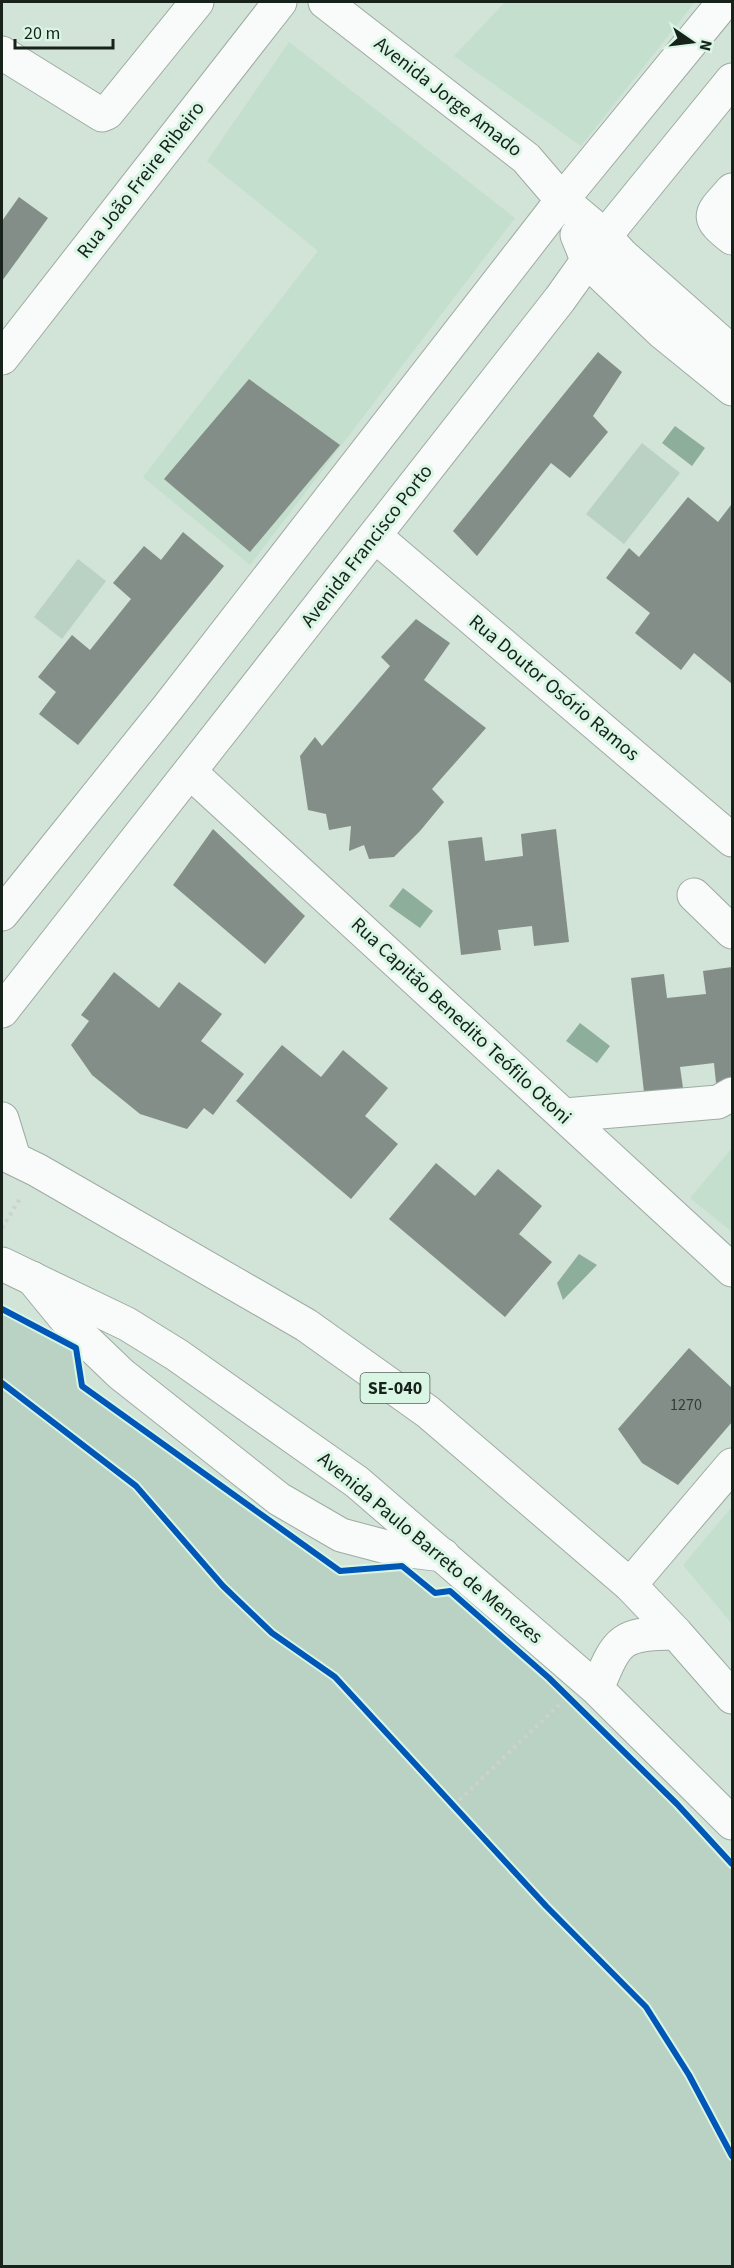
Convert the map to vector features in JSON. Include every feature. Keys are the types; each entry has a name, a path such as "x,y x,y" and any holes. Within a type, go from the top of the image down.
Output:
{"main road":[{"path":"2,54 102,115 107,113 197,2"},
{"name":"Rua João Freire Ribeiro","path":"2,358 280,2"},
{"name":"Avenida Jorge Amado","path":"325,2 526,158 562,200 597,249"},
{"path":"2,914 168,706 562,200 724,2"},
{"name":"Avenida Francisco Porto","path":"2,1011 597,249 732,80"},
{"path":"732,190 713,216 715,225 732,238"},
{"path":"597,249 622,255 732,352"},
{"path":"597,249 663,333 732,389"},
{"name":"Rua Doutor Osório Ramos","path":"375,536 732,840"},
{"name":"Rua Capitão Benedito Teófilo Otoni","path":"190,772 732,1270"},
{"path":"694,895 732,932"},
{"path":"565,1115 718,1102 732,1094"},
{"path":"2,1119 8,1155"},
{"name":"SE-040","path":"8,1155 306,1325 429,1412 630,1585 732,1697"},
{"name":"Avenida Paulo Barreto de Menezes","path":"2,1264 127,1324 177,1355 357,1482 443,1555 583,1693 732,1823"},
{"path":"32,1278 73,1328 121,1374 279,1499 341,1535 394,1549 443,1555"},
{"path":"630,1585 732,1465"},
{"path":"583,1693 617,1648 628,1638 646,1634 676,1633"}],"path":[{"path":"2,1228 20,1197"},
{"path":"2,1383 136,1486 223,1586 272,1633 335,1677 546,1906 646,2007 694,2084 732,2156"},
{"path":"562,1690 583,1693"},
{"path":"454,1805 583,1693"}],"shaded area":[{"path":"505,2 695,2 581,146 454,56"},
{"path":"289,42 515,218 250,565 143,477 318,251 207,161"},
{"path":"675,426 705,448 692,466 662,443"},
{"path":"642,443 680,473 624,544 586,514"},
{"path":"78,559 106,581 62,639 34,617"},
{"path":"403,888 433,911 420,928 389,906"},
{"path":"580,1023 610,1046 597,1063 566,1041"},
{"path":"732,1148 732,1232 690,1198"},
{"path":"579,1254 597,1265 563,1300 557,1283"},
{"path":"2,1309 76,1348 82,1386 340,1571 402,1566 435,1593 450,1591 549,1678 677,1804 732,1864 732,2266 2,2266"},
{"path":"732,1507 732,1624 683,1565"}],"building":[{"path":"19,197 48,218 2,281 2,221"},
{"path":"598,352 622,372 593,416 608,432 570,478 551,463 477,556 453,531"},
{"path":"249,379 340,445 250,552 164,479"},
{"path":"688,497 718,522 731,505 732,507 732,684 694,653 681,670 635,633 650,613 606,578 629,548 639,557"},
{"path":"183,532 224,566 78,745 39,714 56,692 38,677 72,635 90,650 131,599 113,583 144,546 161,560"},
{"path":"416,619 450,643 424,680 486,728 432,789 444,802 420,831 394,857 369,859 364,845 349,851 351,826 329,830 326,814 308,810 300,756 315,737 322,746 390,666 381,657"},
{"path":"213,829 305,916 265,964 173,885"},
{"path":"556,829 569,942 534,946 532,926 498,930 501,950 461,955 448,841 482,837 485,861 523,856 521,834"},
{"path":"732,967 732,1081 716,1083 714,1063 680,1067 683,1088 644,1092 631,978 664,974 667,998 706,994 703,971"},
{"path":"114,972 159,1008 179,982 222,1014 201,1041 244,1074 213,1115 204,1108 187,1129 140,1114 92,1075 71,1045 89,1021 81,1015"},
{"path":"282,1045 321,1077 343,1050 388,1088 365,1116 398,1144 351,1199 236,1101"},
{"path":"436,1163 475,1196 498,1169 542,1206 519,1234 552,1262 505,1317 389,1219"},
{"path":"689,1348 732,1388 732,1422 678,1485 642,1463 618,1429"}],"cycle path":[{"path":"2,1309 76,1348 82,1386 340,1571 402,1566 435,1593 450,1591 549,1678 677,1804 732,1864"},
{"path":"2,1383 136,1486 223,1586 272,1633 335,1677 546,1906 646,2007 689,2075 732,2156"}]}
